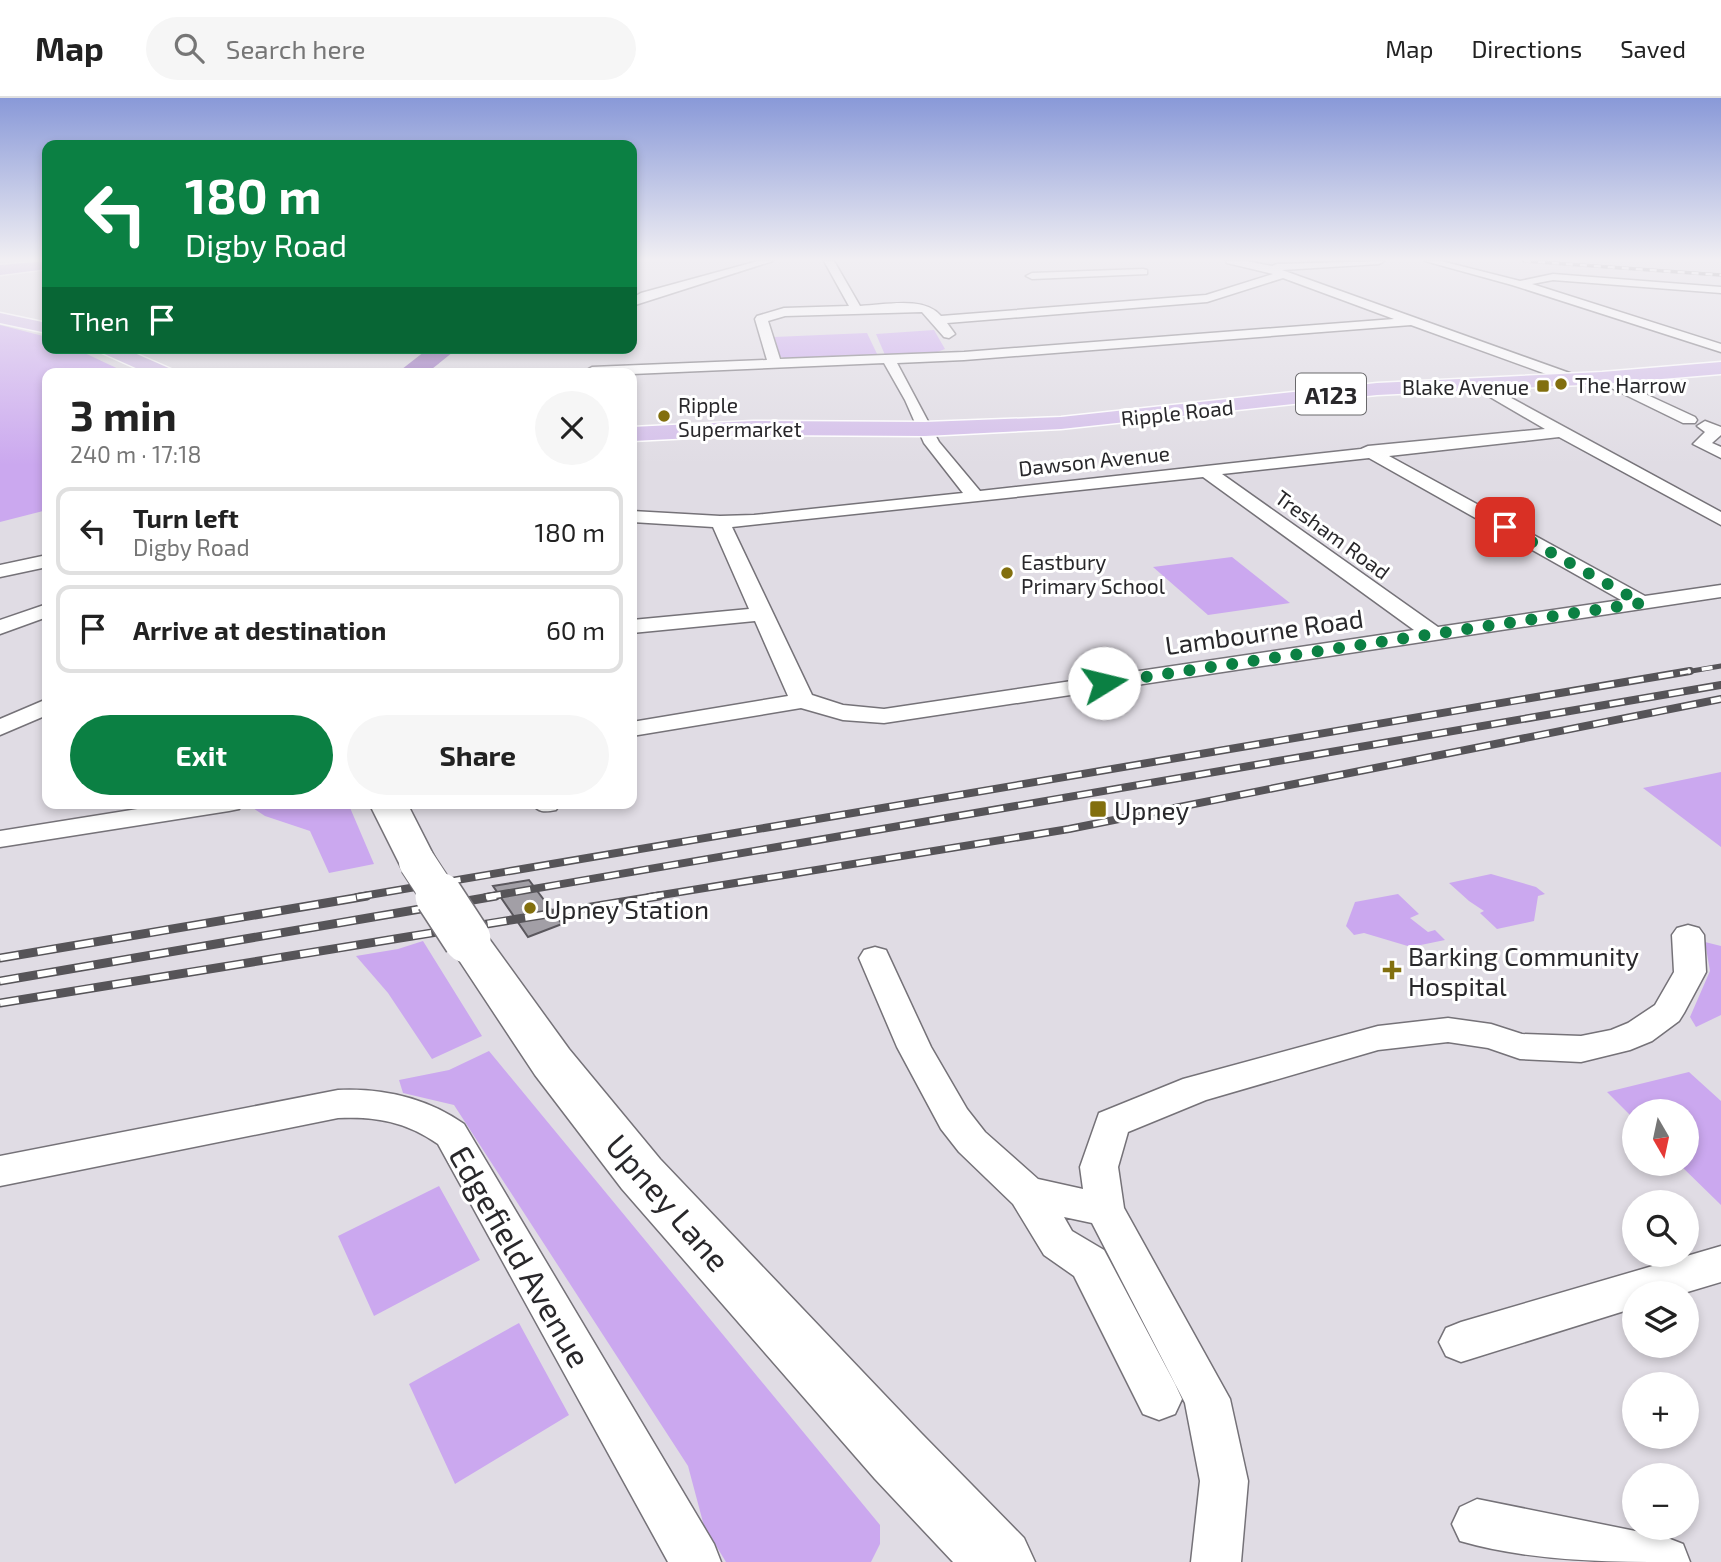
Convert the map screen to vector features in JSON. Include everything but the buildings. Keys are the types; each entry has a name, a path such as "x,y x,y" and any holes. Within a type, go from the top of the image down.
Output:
{"main road":[{"path":"121,354 153,368"},
{"name":"Ripple Road","path":"637,433 753,428 925,429 1094,421 1377,389 1602,378 1721,368"}],"street":[{"path":"764,329 775,363"},
{"path":"944,329 964,356"},
{"path":"593,368 964,356 1305,329"},
{"path":"1434,329 1573,379"},
{"path":"1662,329 1721,348"},
{"path":"888,359 912,400 932,443 975,496"},
{"path":"1602,378 1708,427 1701,444 1721,453"},
{"path":"1473,383 1721,519"},
{"name":"Dawson Avenue","path":"637,516 720,522 1560,432"},
{"path":"1368,451 1642,603"},
{"name":"Tresham Road","path":"1206,471 1434,634"},
{"path":"1695,504 1721,502"},
{"path":"637,728 780,706 802,700 720,522"},
{"path":"0,571 42,562"},
{"name":"Lambourne Road","path":"802,700 845,714 884,716 1721,591"},
{"path":"0,627 42,612"},
{"path":"637,626 762,614"},
{"path":"0,728 42,708"},
{"path":"0,839 191,809"},
{"name":"Upney Lane","path":"391,809 417,862 552,1062 641,1174 898,1456 977,1555"},
{"path":"1216,1562 1224,1480 1207,1399 1105,1210 1099,1167 1112,1123 1153,1105 1235,1077 1378,1038 1448,1030 1491,1036 1520,1046 1581,1049 1618,1041 1640,1032 1667,1013 1689,972 1688,935"},
{"path":"875,958 914,1047 954,1119 972,1142 1027,1193 1058,1243 1089,1263 1158,1399"},
{"name":"Edgefield Avenue","path":"0,1171 338,1104 369,1102 408,1111 439,1124 451,1134 696,1562"},
{"path":"1027,1193 1105,1210"},
{"path":"1461,1342 1721,1264"},
{"path":"1478,1524 1665,1562"}],"shaded area":[{"path":"0,329 17,329 42,336 42,354 87,354 116,368 42,368 42,511 0,522"},
{"path":"934,330 945,349 932,354 885,355 876,334"},
{"path":"867,333 878,356 784,358 779,356 774,337"},
{"path":"1232,557 1290,603 1208,615 1153,567"},
{"path":"1721,772 1721,847 1643,788"},
{"path":"254,809 351,809 374,864 329,873 310,831 265,816"},
{"path":"1491,874 1536,887 1545,894 1538,896 1534,921 1497,929 1480,913 1484,911 1449,883"},
{"path":"1398,894 1419,914 1410,918 1428,932 1435,930 1445,940 1411,947 1364,933 1354,935 1346,926 1355,902"},
{"path":"423,941 482,1036 432,1059 388,993 356,956 398,949"},
{"path":"1705,942 1721,946 1721,1015 1696,1027 1690,1017 1710,971"},
{"path":"489,1051 880,1525 880,1544 871,1562 726,1562 704,1526 688,1466 454,1105 403,1093 399,1080 449,1070"},
{"path":"1689,1072 1721,1101 1721,1205 1691,1176 1699,1176 1699,1099 1622,1099 1622,1107 1607,1092"},
{"path":"439,1186 480,1260 374,1316 338,1236"},
{"path":"519,1323 569,1415 455,1484 409,1384"}],"waterway":[{"path":"417,368 437,354"}],"railway":[{"path":"1680,673 1721,666"},
{"path":"357,897 1690,671"},
{"path":"486,897 1721,685"},
{"path":"649,897 1069,829 1721,699"},
{"path":"0,958 367,896"},
{"path":"0,981 496,896"},
{"path":"0,1003 659,896"}],"place":[{"name":"The Harrow","path":"1561,384"},
{"name":"Blake Avenue","path":"1543,386"},
{"name":"Ripple Supermarket","path":"664,416"},
{"name":"Eastbury Primary School","path":"1007,573"},
{"name":"Upney","path":"1098,809"},
{"name":"Upney Station","path":"530,908"},
{"name":"Barking Community Hospital","path":"1392,970"}],"route":[{"path":"1104,683 1642,603 1505,527"}]}
